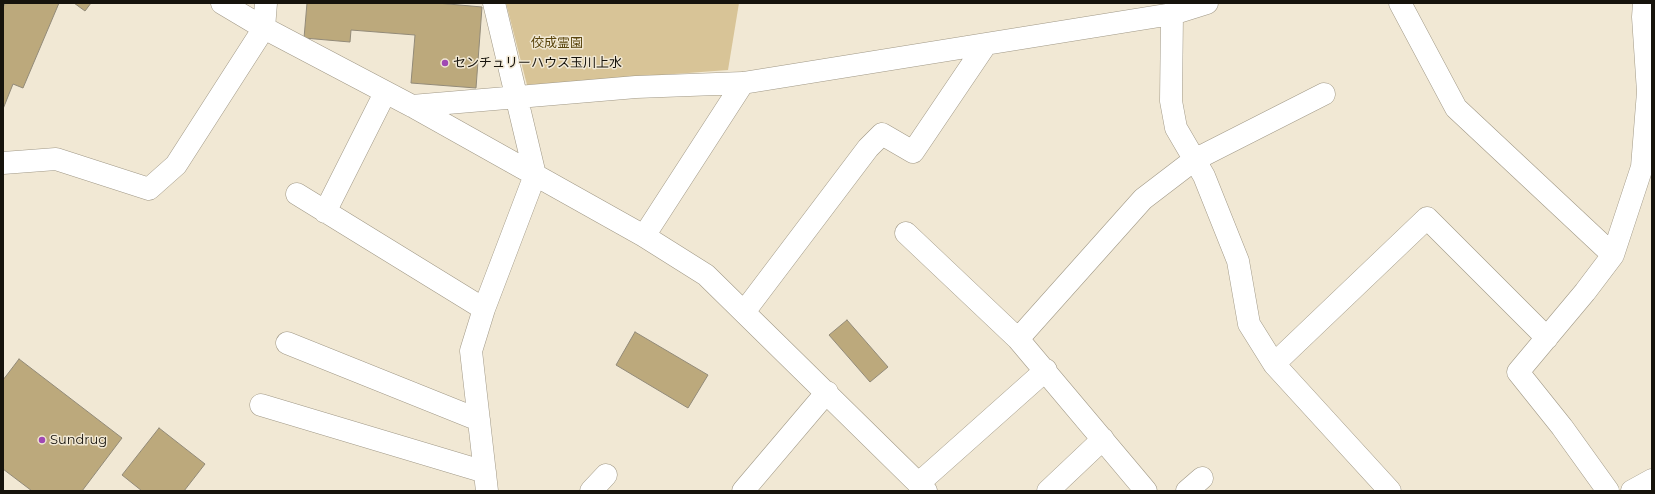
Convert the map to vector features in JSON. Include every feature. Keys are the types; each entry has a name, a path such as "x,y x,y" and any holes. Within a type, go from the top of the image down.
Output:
{"street":[{"path":"222,3 264,28 412,106 644,236 706,275 827,392 922,487 1046,370"},
{"path":"3,163 56,159 149,189 176,165 264,28 266,3"},
{"path":"261,405 486,481 471,351 484,309 535,175 494,3"},
{"path":"412,106 636,87 743,82 1172,14 1208,3"},
{"path":"1400,3 1456,108 1613,255"},
{"path":"1608,491 1562,427 1518,372 1613,255 1647,171 1648,92 1643,17 1644,3"},
{"path":"1172,14 1171,101 1176,128 1204,176 1238,261 1249,324 1274,364 1390,491"},
{"path":"744,312 868,148 882,134 913,152 986,44"},
{"path":"644,236 743,82"},
{"path":"325,212 386,92"},
{"path":"1018,339 1143,199 1194,160 1324,94"},
{"path":"296,194 484,309"},
{"path":"1274,364 1427,218 1547,338"},
{"path":"906,233 1018,339 1046,370 1146,491"},
{"path":"286,343 479,420"},
{"path":"743,491 827,392"},
{"path":"1048,491 1103,439"},
{"path":"591,491 606,475"},
{"path":"1632,491 1652,480"}],"green space":[{"name":"佼成霊園","path":"506,3 739,3 728,70 527,85"}],"building":[{"path":"5,3 59,3 23,88 13,84 3,109 3,8"},
{"path":"74,3 91,3 85,11"},
{"name":"センチュリーハウス玉川上水","path":"307,3 437,3 482,7 476,88 411,83 415,35 351,30 350,42 304,38"},
{"path":"847,320 888,367 870,382 829,335"},
{"path":"635,332 708,375 688,408 616,365"},
{"path":"19,359 122,438 82,491 32,491 3,469 3,380"},
{"path":"159,428 205,464 184,491 142,491 122,475"}],"place":[{"name":"センチュリーハウス玉川上水","path":"445,63"},
{"name":"Sundrug","path":"42,440"}]}
